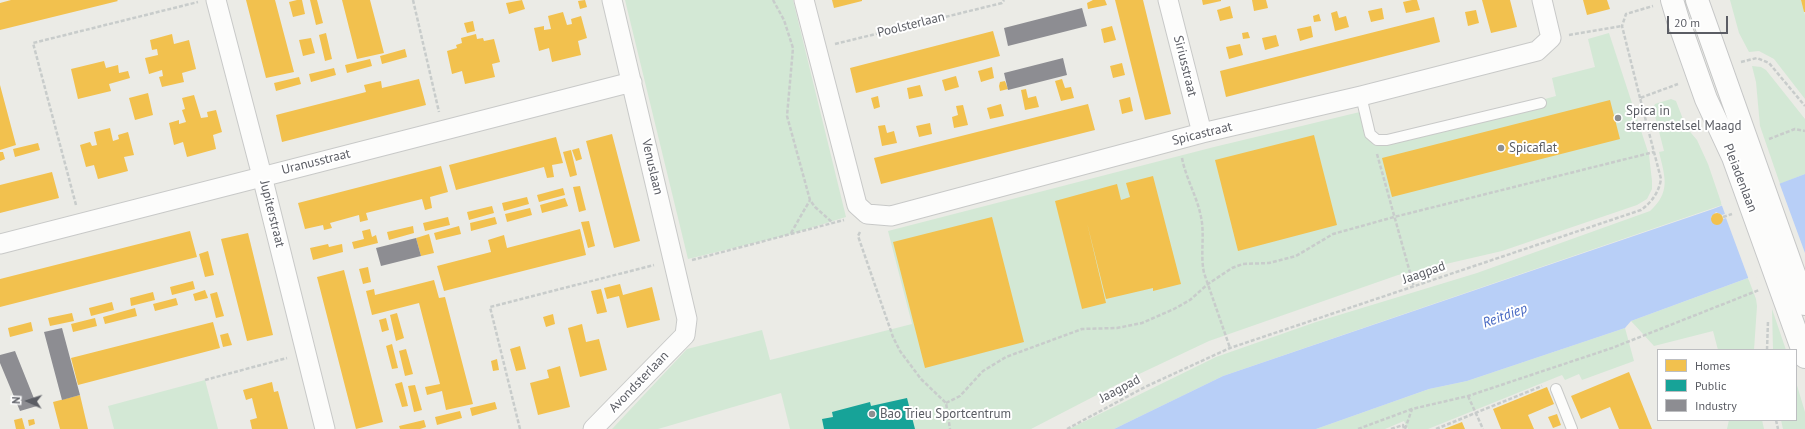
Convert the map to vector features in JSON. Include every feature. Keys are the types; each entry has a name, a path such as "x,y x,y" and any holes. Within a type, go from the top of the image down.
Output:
{"main road":[{"name":"Pleiadenlaan","path":"1697,0 1752,184 1782,268 1805,358"},
{"name":"Pleiadenlaan","path":"1666,2 1678,20 1706,99 1733,157 1752,184"},
{"name":"Pleiadenlaan","path":"1782,268 1805,304"}],"street":[{"name":"Jupiterstraat","path":"216,0 262,176 325,429"},
{"name":"Venuslaan","path":"612,0 687,319 685,335"},
{"path":"804,0 857,205 867,214"},
{"name":"Siriusstraat","path":"1168,0 1202,133"},
{"path":"1542,0 1551,38"},
{"name":"Spicastraat","path":"867,214 891,216 1202,133 1361,96 1537,51 1551,38"},
{"name":"Uranusstraat","path":"0,244 632,82"},
{"name":"Avondsterlaan","path":"593,429 685,335"}],"lane":[{"path":"1361,96 1370,134 1377,140 1387,140 1541,103"},
{"path":"1556,389 1572,429"}],"path":[{"path":"80,223 34,43 204,0"},
{"path":"413,0 444,130"},
{"path":"773,0 784,20 794,48 787,116 810,200 815,207 833,223"},
{"name":"Poolsterlaan","path":"817,49 1002,3 1004,0"},
{"path":"1551,38 1622,26 1626,14 1666,2"},
{"name":"Jaagpad","path":"1067,429 1145,387 1230,348 1641,210 1651,202 1660,185 1661,179 1622,26"},
{"path":"1742,61 1757,58 1769,63 1805,106"},
{"path":"1640,98 1679,84"},
{"path":"1764,141 1796,130 1805,131"},
{"path":"1178,140 1184,170 1202,218 1202,261 1208,284 1230,348"},
{"path":"1377,140 1374,144 1414,287"},
{"path":"946,403 960,396 983,371 1006,357 1082,329 1116,328 1142,323 1190,300 1208,284 1237,266 1283,260 1308,250 1333,234 1394,217 1654,152"},
{"path":"791,234 810,200"},
{"path":"520,429 490,307 673,260 690,261 867,214"},
{"path":"867,214 858,236 893,337 908,364 920,379 946,403 950,429"},
{"path":"1723,217 1734,214"},
{"path":"1358,429 1412,409 1468,396 1612,348 1761,290"},
{"path":"205,380 306,353"},
{"path":"1436,429 1546,385"},
{"path":"1468,396 1483,429"},
{"path":"1392,429 1403,425 1404,429 1412,409"}],"green space":[{"path":"625,0 793,0 846,217 791,234 688,259"},
{"path":"1730,0 1801,0 1805,15 1805,99 1774,59 1759,51 1749,52 1739,33"},
{"path":"1609,33 1649,155 1652,189 1647,199 1637,205 1502,251 1398,275 1209,341 1118,384 1031,429 790,429 781,393 658,429 612,429 687,349 762,330 770,360 912,324 888,231 1214,147 1364,111 1373,145 1556,96 1552,78 1595,67 1588,39"},
{"path":"1752,66 1761,67 1766,70 1805,119 1805,174 1780,184 1760,126 1756,82"},
{"path":"1671,99 1676,101 1686,127 1697,140 1708,164 1722,205 1223,376 1114,429 1069,429 1216,357 1316,322 1477,273 1650,211 1661,197 1665,184 1659,152 1664,151 1653,108 1655,104"},
{"path":"1748,278 1756,299 1757,306 1754,349 1718,349 1713,331 1654,346 1631,321"},
{"path":"1772,309 1786,349 1773,349"},
{"path":"1625,328 1634,361 1582,380 1579,374 1565,380 1562,375 1428,429 1408,429 1404,421 1385,429 1316,429 1429,389 1467,381"},
{"path":"205,380 218,429 114,429 108,406"},
{"path":"1797,385 1805,412 1805,429 1783,429 1781,421 1797,421"},
{"path":"1729,421 1762,421 1764,429 1727,429"}],"water":[{"name":"Reitdiep","path":"1805,174 1805,257 1631,321 1625,328 1467,381 1429,389 1316,429 1114,429 1223,376 1713,209"}],"pier":[{"path":"1779,182 1805,253 1805,259 1749,280 1726,218 1718,224 1712,221 1711,217 1716,212 1722,215 1725,214 1721,203"}],"building: Homes":[{"path":"11,0 118,1 0,30 0,3"},
{"path":"246,0 275,0 294,72 266,78"},
{"path":"302,0 305,14 293,17 289,2"},
{"path":"310,0 317,0 323,23 316,25"},
{"path":"342,0 370,0 384,53 357,59"},
{"path":"522,0 525,9 509,14 506,3"},
{"path":"585,0 587,7 580,9 578,1"},
{"path":"832,0 862,0 862,1 834,8"},
{"path":"1093,0 1105,0 1107,5 1088,9 1087,3"},
{"path":"1115,0 1143,0 1171,114 1145,120"},
{"path":"1202,0 1221,0 1221,1 1203,5"},
{"path":"1252,0 1266,0 1268,8 1254,11"},
{"path":"1417,0 1420,10 1406,13 1403,2"},
{"path":"1482,0 1510,0 1517,27 1491,33"},
{"path":"1583,0 1607,0 1610,9 1587,15"},
{"path":"1801,0 1805,0 1805,12 1804,12"},
{"path":"1230,6 1233,18 1220,21 1217,10"},
{"path":"1382,8 1384,19 1371,22 1368,11"},
{"path":"1476,10 1479,23 1468,26 1465,12"},
{"path":"1337,11 1339,18 1346,16 1349,27 1335,31 1331,13"},
{"path":"563,12 567,25 572,24 571,19 581,16 587,38 578,41 581,55 552,62 549,48 539,51 534,28 544,26 544,30 551,29 548,16"},
{"path":"1319,14 1321,21 1314,22 1313,16"},
{"path":"1434,17 1440,42 1226,97 1220,71"},
{"path":"473,21 475,31 467,33 464,23"},
{"path":"1112,26 1116,40 1104,43 1101,29"},
{"path":"1311,26 1313,37 1300,41 1297,29"},
{"path":"993,31 1000,56 856,93 850,68"},
{"path":"1248,32 1250,38 1243,39 1242,33"},
{"path":"326,33 332,59 325,61 319,35"},
{"path":"172,34 174,44 189,40 196,69 182,73 184,82 162,87 159,77 163,76 162,70 149,74 145,58 158,55 157,49 152,50 150,40"},
{"path":"476,34 477,39 483,38 484,41 494,39 500,62 492,64 495,77 465,84 462,71 452,74 447,51 457,48 456,45 462,43 461,38"},
{"path":"1276,35 1279,46 1265,50 1262,38"},
{"path":"311,38 315,53 303,56 299,40"},
{"path":"1240,44 1243,55 1229,59 1226,47"},
{"path":"405,49 407,57 382,64 380,56"},
{"path":"370,59 372,66 347,73 345,65"},
{"path":"104,61 106,68 118,65 119,73 128,71 130,78 109,84 111,91 78,99 71,69"},
{"path":"1122,63 1125,75 1113,78 1110,66"},
{"path":"992,67 994,78 981,82 978,71"},
{"path":"334,68 336,75 311,82 309,74"},
{"path":"956,76 959,87 945,91 942,80"},
{"path":"299,77 301,84 276,91 274,83"},
{"path":"419,79 426,105 282,142 276,115 366,92 364,85 381,81 382,88"},
{"path":"1062,79 1065,88 1071,87 1074,98 1061,101 1055,81"},
{"path":"1005,81 1008,89 1000,91 1000,82"},
{"path":"0,85 16,145 0,150"},
{"path":"920,85 923,96 909,99 907,88"},
{"path":"1026,89 1028,98 1036,96 1039,107 1025,110 1021,90"},
{"path":"148,93 153,115 135,120 129,98"},
{"path":"194,95 201,118 208,117 207,112 216,110 222,132 213,135 216,149 187,157 183,142 174,145 169,123 179,120 179,124 186,122 182,110 185,109 182,98"},
{"path":"878,96 880,107 874,109 871,98"},
{"path":"1130,97 1133,111 1122,114 1119,100"},
{"name":"Spicaflat","path":"1610,100 1620,139 1392,197 1382,158"},
{"path":"1001,104 1004,116 990,119 987,108"},
{"path":"1088,104 1095,130 881,184 874,158"},
{"path":"963,105 968,125 954,128 952,117 958,115 956,106"},
{"path":"930,123 932,134 919,137 916,126"},
{"path":"885,125 887,133 894,131 897,143 882,146 878,126"},
{"path":"110,128 113,141 119,139 118,135 128,132 134,155 124,157 128,171 98,179 94,165 86,167 80,145 90,142 92,146 97,145 94,132"},
{"path":"612,134 640,241 614,248 586,141"},
{"path":"1314,135 1337,225 1238,251 1215,160"},
{"path":"556,137 563,163 552,165 554,177 547,178 544,167 456,190 449,165"},
{"path":"38,143 40,150 15,157 13,149"},
{"path":"579,148 582,159 576,161 572,150"},
{"path":"571,150 577,175 570,177 563,152"},
{"path":"0,152 3,152 5,159 0,161"},
{"path":"441,166 448,192 430,197 432,208 425,210 422,199 366,213 368,220 360,222 359,215 330,223 332,228 324,230 323,225 305,229 298,203"},
{"path":"52,172 59,198 0,213 0,185"},
{"path":"1153,176 1181,284 1153,291 1153,288 1106,299 1087,223 1106,303 1082,309 1055,201 1117,184 1121,200 1130,197 1126,183"},
{"path":"580,186 586,210 579,212 573,187"},
{"path":"563,188 565,195 539,202 537,195"},
{"path":"527,197 529,204 504,211 502,203"},
{"path":"565,198 568,206 542,213 540,205"},
{"path":"492,206 494,213 469,220 467,212"},
{"path":"530,208 532,215 507,222 505,214"},
{"path":"1717,213 1721,215 1723,219 1721,223 1717,225 1713,223 1711,219 1713,215"},
{"path":"448,217 450,225 425,231 423,223"},
{"path":"495,217 497,224 471,231 470,223"},
{"path":"992,217 1024,342 925,368 893,242"},
{"path":"589,221 595,246 588,248 581,222"},
{"path":"413,226 414,233 389,240 387,232"},
{"path":"459,226 461,234 436,240 434,233"},
{"path":"370,229 372,237 376,235 378,243 354,249 352,242 364,239 362,231"},
{"path":"580,229 586,255 444,291 437,266 491,252 488,240 504,235 507,248"},
{"path":"190,231 197,257 0,307 0,279"},
{"path":"248,233 273,335 247,341 221,239"},
{"path":"429,234 434,253 421,256 416,238"},
{"path":"328,244 329,247 342,244 343,252 313,260 310,248"},
{"path":"208,251 214,275 205,277 199,254"},
{"path":"368,267 371,282 363,284 359,269"},
{"path":"344,270 383,422 356,429 317,277"},
{"path":"434,280 439,298 445,297 473,404 446,410 442,391 427,395 425,387 440,384 419,303 372,315 366,291 374,289 375,295"},
{"path":"193,281 195,289 172,295 170,287"},
{"path":"620,284 623,295 652,287 660,320 627,328 619,296 607,299 604,288"},
{"path":"601,289 607,312 597,314 591,291"},
{"path":"205,290 208,298 195,301 193,294"},
{"path":"153,292 155,300 131,306 130,298"},
{"path":"217,292 224,316 216,318 210,294"},
{"path":"176,298 178,305 155,311 153,304"},
{"path":"112,302 114,310 91,316 89,308"},
{"path":"135,308 137,316 105,324 103,317"},
{"path":"72,313 74,321 50,326 48,318"},
{"path":"397,313 404,338 396,341 390,315"},
{"path":"553,314 555,324 546,327 543,317"},
{"path":"95,318 97,326 73,332 71,324"},
{"path":"386,318 389,330 382,332 379,320"},
{"path":"31,322 33,331 10,337 8,328"},
{"path":"213,322 220,348 78,385 71,358"},
{"path":"582,324 586,342 599,339 607,370 580,377 568,328"},
{"path":"228,333 232,345 223,347 220,335"},
{"path":"392,344 398,368 392,369 386,346"},
{"path":"520,346 526,369 516,371 510,349"},
{"path":"406,349 413,374 405,376 399,351"},
{"path":"497,359 499,370 493,371 491,361"},
{"path":"560,366 570,407 538,415 530,383 549,378 547,370"},
{"path":"1629,372 1652,429 1619,429 1610,407 1581,419 1571,396"},
{"path":"272,382 274,392 278,391 288,429 252,429 250,420 257,418 252,398 246,400 243,390"},
{"path":"402,382 408,406 402,407 395,384"},
{"path":"415,385 422,410 414,412 408,386"},
{"path":"1547,387 1554,404 1528,415 1534,429 1501,429 1493,409"},
{"path":"80,395 88,429 60,429 53,402"},
{"path":"495,402 497,409 472,416 470,408"},
{"path":"460,411 462,418 437,425 435,417"},
{"path":"1557,414 1561,425 1553,428 1548,417"},
{"path":"22,418 25,429 16,429 14,420"},
{"path":"34,419 35,424 29,426 28,420"},
{"path":"424,420 426,427 420,429 400,429 399,426"},
{"path":"1462,422 1465,429 1444,429"}],"building: Public":[{"name":"Bao Trieu Sportcentrum","path":"907,398 915,429 824,429 822,419 833,417 832,412 870,402 871,406"}],"building: Industry":[{"path":"1082,8 1087,26 1008,46 1004,28"},
{"path":"1063,58 1067,75 1008,90 1004,73"},
{"path":"416,238 421,256 381,266 376,248"},
{"path":"62,328 80,395 62,400 44,332"},
{"path":"15,351 37,406 20,411 0,363 0,355"}],"place":[{"name":"Spica in sterrenstelsel Maagd","path":"1618,118"},
{"name":"Spicaflat","path":"1501,148"},
{"name":"Bao Trieu Sportcentrum","path":"872,414"}]}
